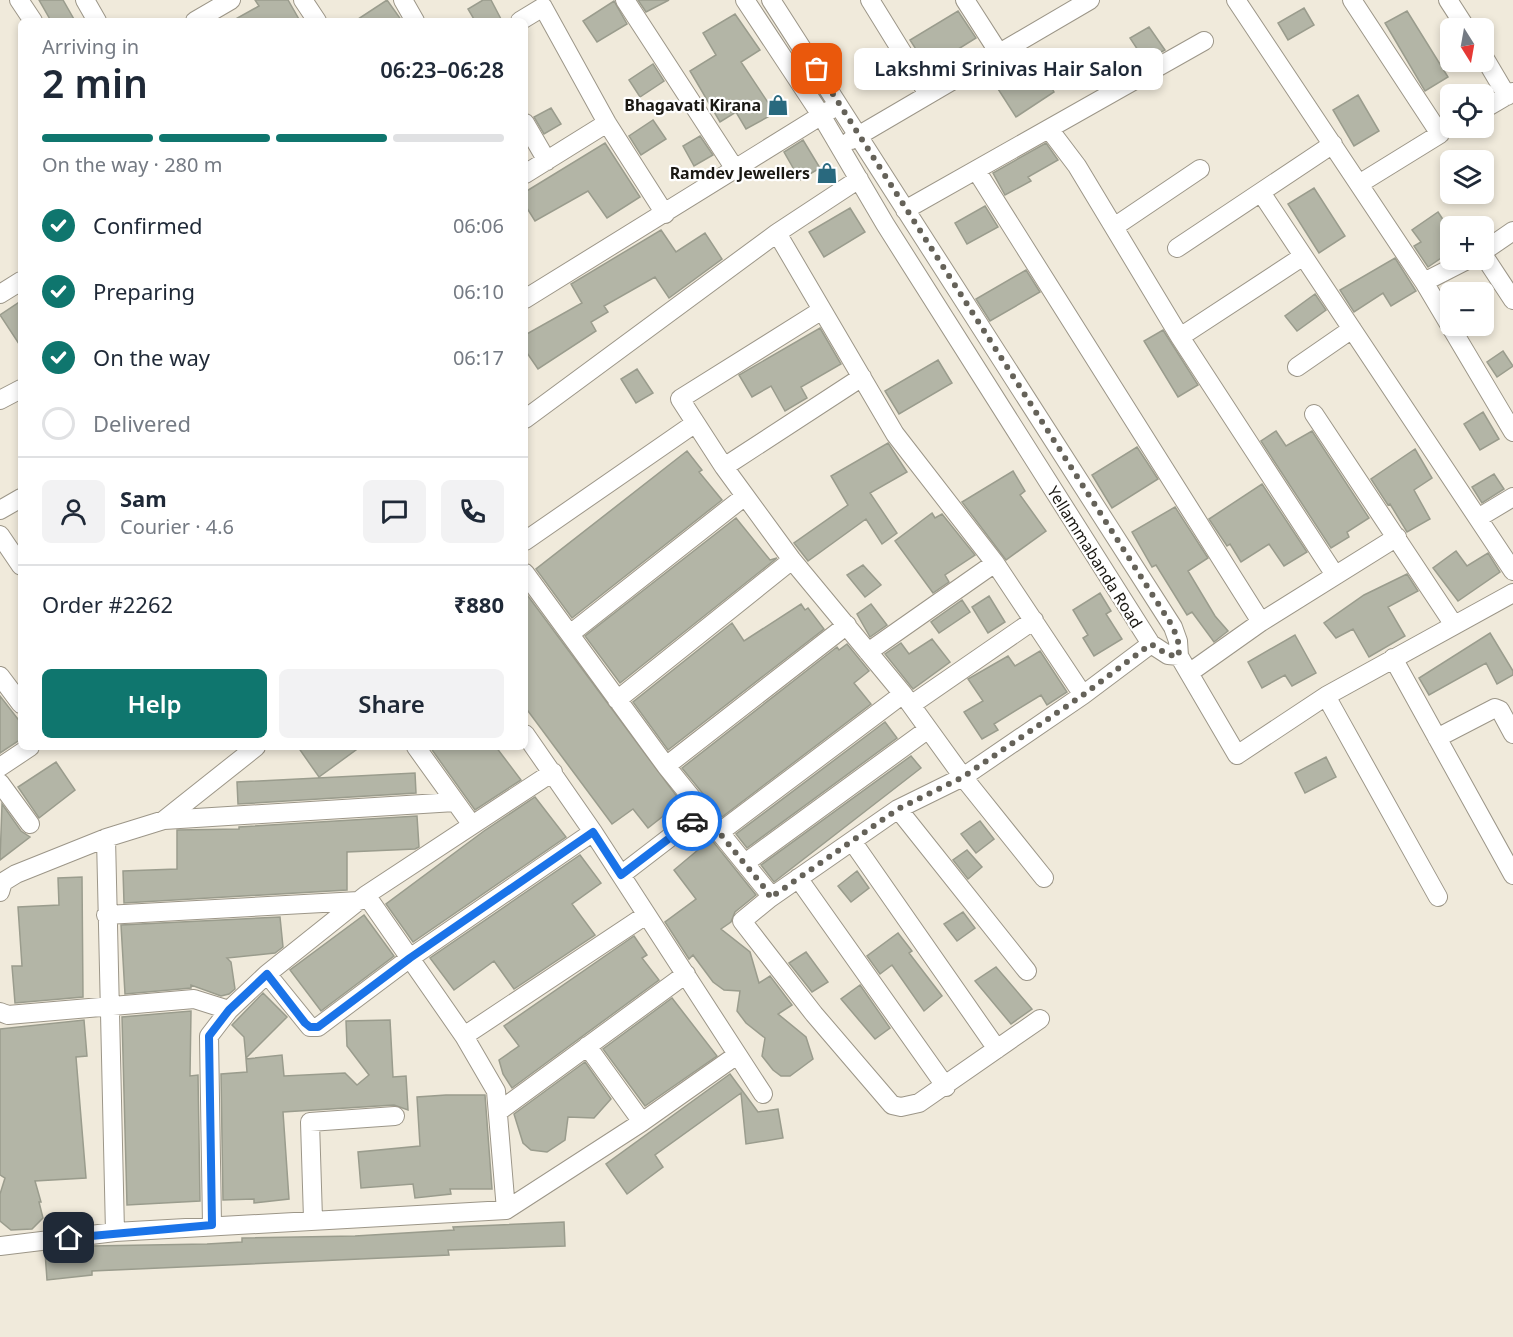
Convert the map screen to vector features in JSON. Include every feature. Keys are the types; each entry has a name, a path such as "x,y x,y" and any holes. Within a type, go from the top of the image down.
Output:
{"street":[{"path":"19,0 31,18"},
{"path":"85,0 95,18"},
{"path":"200,18 231,0"},
{"path":"303,0 315,18"},
{"path":"403,0 413,18"},
{"path":"625,0 735,169"},
{"name":"Yellammabanda Road","path":"745,0 821,116 885,224 1151,644 1168,655 1179,656 1178,641 1173,627 905,210 840,104 771,0"},
{"path":"870,0 928,94"},
{"path":"965,0 999,53"},
{"path":"1236,0 1424,282 1513,432"},
{"path":"1352,0 1440,123"},
{"path":"1448,0 1460,18"},
{"path":"839,147 1079,3"},
{"path":"525,18 550,4 607,123 665,214"},
{"path":"905,210 1204,41"},
{"path":"1494,71 1510,94 1494,103"},
{"path":"528,297 840,104"},
{"path":"528,172 607,123"},
{"path":"528,128 547,161"},
{"path":"1049,129 1077,166 1180,337 1335,575"},
{"path":"1359,184 1440,135"},
{"path":"1177,248 1262,194 1333,144"},
{"path":"1114,227 1200,169"},
{"path":"976,170 1262,622"},
{"path":"528,417 777,233 859,179"},
{"path":"1262,194 1513,571"},
{"path":"1494,244 1513,231"},
{"path":"777,233 895,434 995,563 1083,695"},
{"path":"1180,337 1302,257"},
{"path":"1424,282 1447,270"},
{"path":"1493,270 1513,300"},
{"path":"0,294 18,283"},
{"path":"822,310 680,399 694,424 792,560 907,700 963,777 1044,878"},
{"path":"1297,367 1352,329"},
{"path":"724,467 862,377"},
{"path":"0,400 18,390"},
{"path":"1314,414 1454,625"},
{"path":"528,539 694,424"},
{"path":"570,634 745,496"},
{"path":"1478,518 1513,497"},
{"path":"0,510 18,500"},
{"path":"0,535 18,562"},
{"path":"1189,673 1262,622 1397,537"},
{"path":"617,700 792,560"},
{"path":"868,652 995,563"},
{"path":"528,577 666,766 768,892 770,898"},
{"path":"1179,656 1237,755 1326,696 1513,593"},
{"path":"720,832 907,700 1034,620"},
{"path":"666,766 847,625"},
{"path":"1040,1019 946,1087 919,1103 901,1107 892,1105 814,1014 742,921 770,898 898,809 963,777 1083,695 1151,644"},
{"path":"1393,658 1513,875"},
{"path":"0,676 18,700"},
{"path":"1326,696 1438,897"},
{"path":"1437,738 1495,708 1500,710 1513,734"},
{"path":"745,863 927,730"},
{"path":"528,738 593,832 763,1094"},
{"path":"0,767 26,750"},
{"path":"164,820 252,750"},
{"path":"418,750 472,825"},
{"path":"212,1225 209,1036 229,1010 267,974 363,898 553,772"},
{"path":"0,783 30,824"},
{"path":"0,892 3,882 16,874 106,838 164,820 455,802"},
{"path":"898,809 1027,971"},
{"path":"621,875 703,813"},
{"path":"267,974 305,1023 310,1027 318,1027 410,958 593,832"},
{"path":"106,838 106,915 116,1232"},
{"path":"852,841 997,1049"},
{"path":"798,878 946,1087"},
{"path":"106,915 363,898"},
{"path":"363,898 410,958 464,1036 496,1090 506,1209"},
{"path":"464,1036 646,915"},
{"path":"498,1112 686,974"},
{"path":"0,1012 8,1015 194,999 229,1010"},
{"path":"587,1046 642,1122"},
{"path":"0,1246 116,1232 506,1209 642,1122 737,1054"},
{"path":"313,1219 310,1122 395,1116"}],"building":[{"path":"39,0 63,0 73,18 49,18"},
{"path":"255,0 288,0 298,18 237,18 259,6"},
{"path":"387,0 400,18 360,18"},
{"path":"483,0 491,0 500,18 473,18 468,9"},
{"path":"638,0 669,0 646,12"},
{"path":"614,1 627,24 597,42 583,21"},
{"path":"1304,8 1314,25 1288,40 1278,23"},
{"path":"958,11 976,38 928,68 910,40"},
{"path":"1407,11 1440,64 1440,72 1445,72 1448,77 1425,91 1385,23"},
{"path":"735,14 760,50 741,62 775,113 746,129 736,112 720,122 690,71 716,55 703,33"},
{"path":"1149,27 1165,50 1145,61 1130,38"},
{"path":"1034,56 1054,92 1016,117 991,78"},
{"path":"653,64 664,81 640,97 629,80"},
{"path":"1358,95 1379,131 1354,146 1333,110"},
{"path":"551,108 561,124 544,134 534,117"},
{"path":"653,120 666,139 641,155 629,136"},
{"path":"700,136 713,155 694,166 683,146"},
{"path":"803,140 820,168 800,180 784,152"},
{"path":"605,143 640,197 607,218 588,191 535,221 528,210 528,190"},
{"path":"1046,143 1058,160 1028,177 1031,181 1005,195 993,173"},
{"path":"1314,188 1345,236 1319,253 1288,204"},
{"path":"985,206 998,227 967,244 955,223"},
{"path":"850,208 865,232 824,257 809,232"},
{"path":"1438,212 1441,216 1440,259 1428,267 1414,246 1421,242 1412,230"},
{"path":"661,230 676,252 705,233 722,259 669,298 655,277 604,306 608,312 591,322 596,331 538,369 528,354 528,333 582,303 571,284"},
{"path":"1395,258 1416,291 1391,306 1383,293 1354,312 1340,290"},
{"path":"1026,270 1040,292 990,321 976,299"},
{"path":"1315,294 1326,310 1297,331 1285,316"},
{"path":"18,303 18,342 0,315"},
{"path":"820,328 841,364 801,387 807,398 785,411 771,386 752,397 739,375"},
{"path":"1163,330 1198,385 1178,397 1144,341"},
{"path":"1503,351 1513,366 1497,377 1487,362"},
{"path":"938,360 952,383 899,414 885,391"},
{"path":"637,369 653,393 636,403 621,379"},
{"path":"1483,412 1499,439 1480,450 1464,424"},
{"path":"1276,431 1286,446 1312,431 1369,518 1347,532 1349,537 1331,548 1261,441"},
{"path":"888,443 907,472 870,493 897,533 882,544 866,519 808,561 794,543 848,505 831,476"},
{"path":"1137,447 1158,479 1112,508 1092,475"},
{"path":"1415,449 1432,478 1414,490 1430,519 1407,532 1371,479"},
{"path":"687,451 702,470 699,472 722,500 572,618 536,569"},
{"path":"1013,471 1025,491 1020,495 1046,531 1006,560 962,502"},
{"path":"1494,474 1504,489 1482,503 1472,487"},
{"path":"1262,484 1307,552 1284,566 1269,544 1241,562 1230,544 1227,546 1209,519"},
{"path":"1175,507 1208,558 1188,571 1215,616 1228,631 1214,642 1192,612 1187,615 1156,565 1152,567 1132,532"},
{"path":"932,513 935,518 942,514 975,555 945,575 949,582 933,593 895,541"},
{"path":"736,518 770,560 777,558 620,683 585,636"},
{"path":"1456,551 1467,566 1488,553 1500,572 1458,601 1433,568"},
{"path":"863,565 881,585 865,597 847,575"},
{"path":"1407,574 1418,591 1388,607 1405,636 1369,657 1353,629 1336,638 1324,623 1364,595"},
{"path":"1100,593 1111,611 1106,614 1122,639 1094,656 1083,638 1088,635 1073,610"},
{"path":"528,596 681,802 648,828 633,809 612,824 528,711"},
{"path":"989,596 1005,622 988,633 972,607"},
{"path":"962,600 970,612 939,633 931,622"},
{"path":"801,604 805,610 808,608 824,629 668,750 633,702 732,623 744,641"},
{"path":"871,604 887,625 870,637 857,614"},
{"path":"1490,633 1513,671 1513,675 1497,684 1486,663 1429,695 1419,678"},
{"path":"1295,635 1316,673 1292,686 1285,675 1262,688 1248,662"},
{"path":"932,639 950,662 913,689 885,654 901,643 909,654"},
{"path":"847,644 869,671 854,683 871,704 722,817 682,768 837,647 839,650"},
{"path":"1040,651 1067,692 1047,705 1041,695 994,724 998,730 982,739 964,712 983,701 968,679 1008,656 1015,666"},
{"path":"0,696 18,719 18,741 0,753"},
{"path":"885,722 897,738 747,848 736,834"},
{"path":"300,750 356,750 319,777"},
{"path":"432,750 498,750 521,780 475,810"},
{"path":"911,756 921,768 774,882 761,865"},
{"path":"1326,757 1336,777 1305,793 1295,773"},
{"path":"56,762 75,790 39,818 18,787"},
{"path":"415,773 416,793 238,804 237,782"},
{"path":"535,797 566,837 413,942 386,904 484,831"},
{"path":"2,804 21,831 30,837 0,860"},
{"path":"417,816 419,847 347,852 347,890 124,903 123,871 177,869 177,830 239,829 239,827"},
{"path":"980,821 994,839 976,853 961,834"},
{"path":"711,839 756,895 735,912 731,922 721,929 750,952 759,983 770,976 792,1005 778,1014 806,1037 813,1059 790,1076 781,1076 762,1056 765,1038 746,1023 737,1011 740,991 724,990 713,982 693,955 689,959 665,922 696,899 674,870"},
{"path":"967,850 982,867 968,879 953,860"},
{"path":"580,855 601,883 572,904 595,935 514,989 494,961 454,990 430,958"},
{"path":"857,871 869,888 851,902 838,886"},
{"path":"82,877 83,997 15,1003 12,966 22,966 18,907 59,905 58,878"},
{"path":"963,912 975,928 957,941 944,924"},
{"path":"364,915 394,956 321,1011 290,970"},
{"path":"280,917 283,947 275,953 227,958 231,962 235,989 229,994 221,996 191,985 191,988 125,994 121,925"},
{"path":"898,933 912,951 909,953 942,996 924,1011 892,965 880,974 867,956"},
{"path":"634,936 647,955 642,958 659,980 512,1088 503,1074 499,1060 519,1046 504,1026"},
{"path":"806,952 828,982 812,992 789,963"},
{"path":"996,967 1032,1009 1011,1024 975,981"},
{"path":"860,985 890,1028 875,1039 841,999"},
{"path":"263,993 287,1017 246,1058 244,1037 232,1025"},
{"path":"672,998 717,1056 645,1106 603,1049"},
{"path":"191,1011 190,1076 198,1075 200,1201 127,1205 122,1017"},
{"path":"84,1020 87,1056 76,1057 86,1178 35,1181 43,1218 32,1229 11,1230 0,1221 0,1194 5,1178 0,1175 0,1029"},
{"path":"390,1020 393,1077 406,1076 408,1110 394,1105 283,1112 289,1199 254,1203 254,1199 223,1200 221,1074 247,1072 246,1059 282,1055 284,1076 345,1073 357,1085 369,1075 347,1046 346,1021"},
{"path":"585,1062 611,1099 594,1118 568,1117 565,1140 547,1152 531,1150 523,1143 514,1114"},
{"path":"730,1074 758,1112 778,1109 783,1138 746,1144 741,1093 655,1155 663,1167 627,1194 606,1164"},
{"path":"485,1095 492,1189 450,1189 451,1194 415,1198 413,1184 361,1188 358,1152 420,1146 417,1097"},
{"path":"564,1222 565,1246 448,1250 449,1255 92,1271 92,1275 47,1280 45,1252 90,1246 207,1244 242,1242 242,1238 355,1236 454,1230 453,1227"}],"way so far":[{"path":"692,821 703,813 768,892 770,898 898,809 963,777 1083,695 1151,644 1168,655 1179,656 1178,641 1173,627 878,168 817,69"}],"place":[{"name":"Lakshmi Srinivas Hair Salon","path":"817,69"},
{"name":"Bhagavati Kirana","path":"778,105"},
{"name":"Ramdev Jewellers","path":"827,173"}],"route":[{"path":"69,1238 212,1225 209,1036 229,1010 267,974 305,1023 310,1027 318,1027 410,958 593,832 621,875 692,821"}]}
